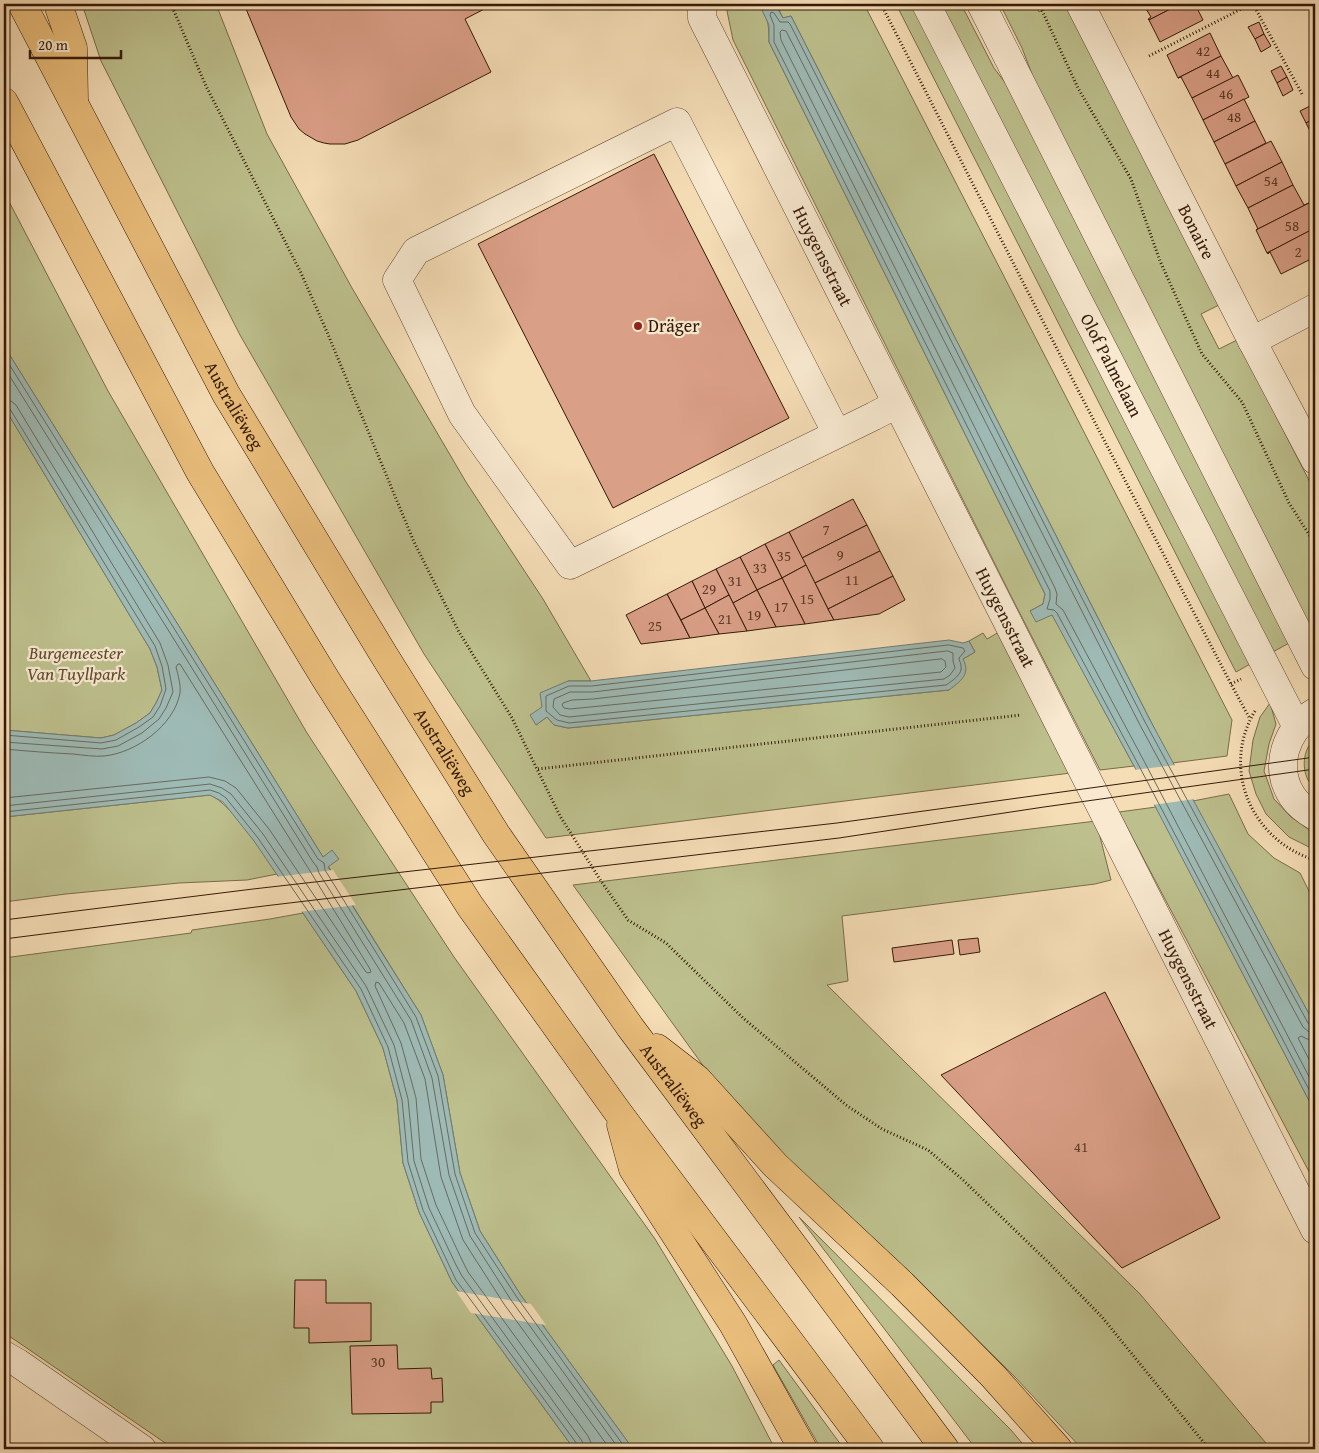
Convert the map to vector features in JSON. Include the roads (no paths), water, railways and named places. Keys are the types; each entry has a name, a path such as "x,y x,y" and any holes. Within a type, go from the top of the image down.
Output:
{"main road":[{"name":"Australiëweg","path":"22,4 231,403 384,655 496,834 630,1028 944,1449"},
{"path":"58,4 73,48 74,106"},
{"path":"8,114 200,472 325,678 470,906 617,1111 870,1449"},
{"path":"630,1028 697,1079 775,1166 902,1284 993,1376 1058,1449"},
{"path":"617,1111 633,1169 733,1324 803,1449"}],"street":[{"name":"Huygensstraat","path":"702,4 702,18 1315,1230"},
{"name":"Olof Palmelaan","path":"926,4 1306,719"},
{"path":"981,4 1315,666"},
{"name":"Bonaire","path":"1080,4 1315,460"},
{"path":"837,434 677,122 416,251 397,280 462,414 570,565 837,434 897,404"},
{"path":"1252,341 1315,308"},
{"path":"1306,719 1288,739 1284,753 1283,768 1286,783 1292,796 1302,808 1315,816"},
{"path":"4,1355 142,1449"}],"water":[{"path":"775,4 783,18 791,16 1150,720 1315,1025 1315,1112 1134,766 1052,615 1036,622 1030,611 1043,604 1045,594 769,42 769,25 762,10"},
{"path":"4,346 323,857 332,850 339,859 328,867 421,1015 443,1075 460,1173 480,1231 520,1294 633,1449 574,1449 452,1282 419,1212 403,1163 397,1100 383,1048 356,991 254,841 223,802 210,795 4,817 4,730 101,738 114,735 150,713 162,690 157,667 150,649 4,407"},
{"path":"949,640 963,643 969,641 975,652 963,659 966,669 965,673 961,680 949,690 568,728 554,725 547,717 536,725 530,715 542,707 540,693 568,681 591,681"}],"tram line":[{"path":"4,920 253,889 837,823 1315,757"},
{"path":"4,939 264,906 839,838 1315,769"}],"place":[{"name":"Dräger","path":"638,326"}],"park label":[{"name":"Burgemeester Van Tuyllpark","path":"76,663"}]}
